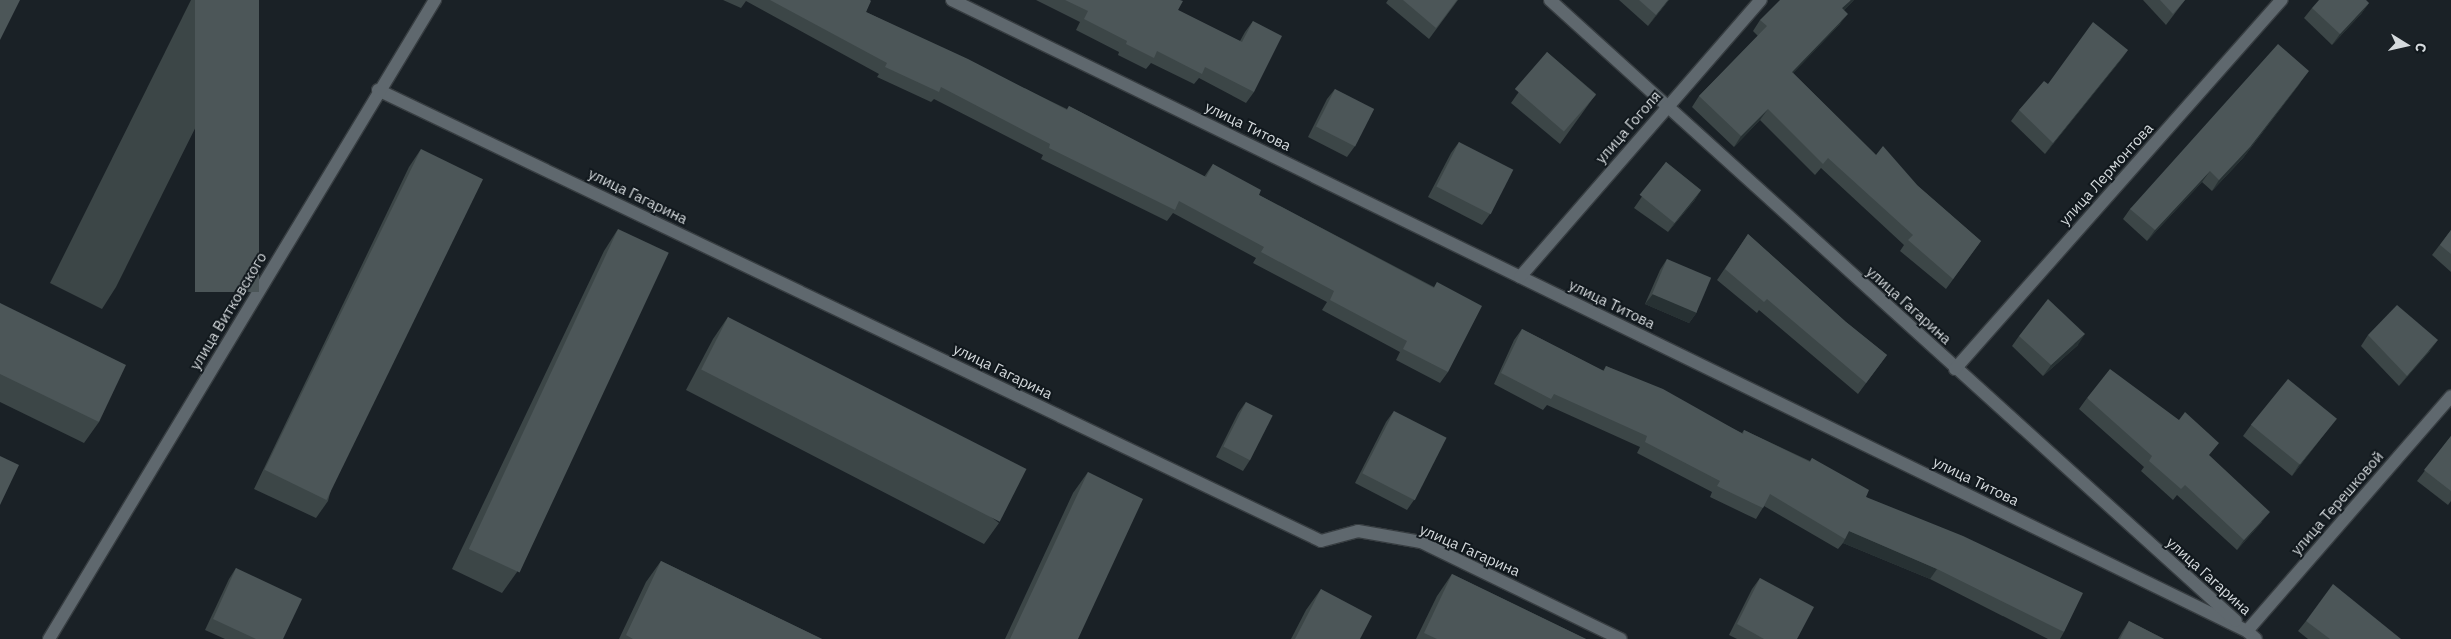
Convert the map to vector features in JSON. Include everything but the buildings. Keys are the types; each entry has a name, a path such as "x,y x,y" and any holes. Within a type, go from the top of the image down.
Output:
{"street":[{"name":"улица Витковского","path":"49,639 378,90 436,0"},
{"name":"улица Титова","path":"952,0 2251,635"},
{"name":"улица Гагарина","path":"1550,0 1955,369 2251,635"},
{"name":"улица Гоголя","path":"1520,277 1761,0"},
{"name":"улица Лермонтова","path":"1955,369 2282,0"},
{"name":"улица Гагарина","path":"378,90 1321,541 1358,531 1421,542 1621,639"},
{"name":"улица Терешковой","path":"2251,635 2451,396"}]}
